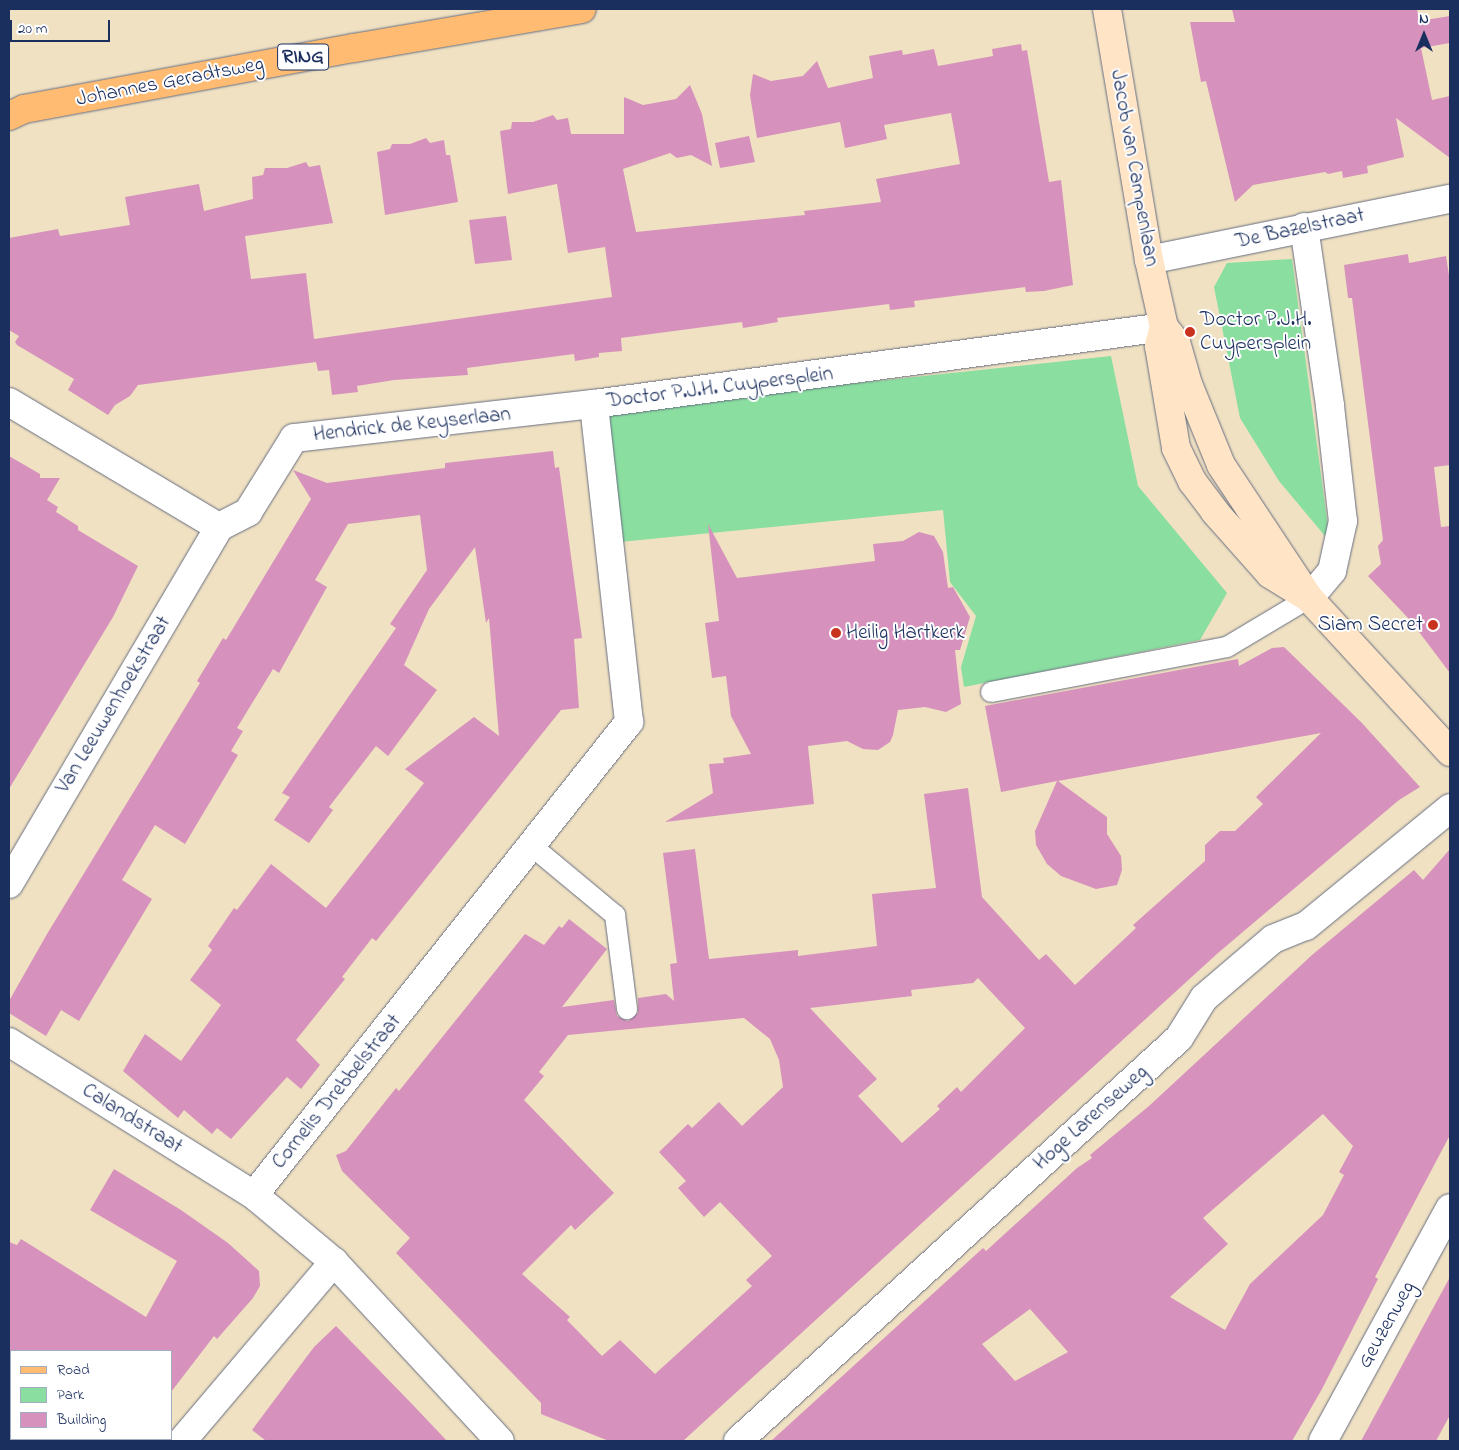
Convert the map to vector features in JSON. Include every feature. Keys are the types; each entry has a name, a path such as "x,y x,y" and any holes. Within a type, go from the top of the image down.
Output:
{"main road":[{"name":"Johannes Geradtsweg","path":"14,111 582,9"},
{"name":"Jacob van Campenlaan","path":"1107,9 1149,260 1164,327"},
{"path":"1164,327 1176,342 1188,384 1222,465 1308,598 1450,752"}],"street":[{"name":"De Bazelstraat","path":"1149,260 1304,227 1450,199"},
{"path":"1304,227 1330,406 1343,521 1332,570 1308,598"},
{"name":"Doctor P.J.H. Cuypersplein","path":"629,722 594,404 1164,327"},
{"path":"9,402 219,527"},
{"name":"Hendrick de Keyserlaan","path":"219,527 248,512 294,438 594,404"},
{"name":"Van Leeuwenhoekstraat","path":"9,884 219,527"},
{"name":"Cornelis Drebbelstraat","path":"254,1195 533,846 629,722"},
{"name":"Hoge Larenseweg","path":"738,1441 1179,1038 1204,998 1273,938 1306,926 1450,808"},
{"name":"Calandstraat","path":"9,1042 254,1195"},
{"path":"254,1195 334,1262 500,1441"},
{"name":"Geuzenweg","path":"1323,1441 1450,1208"},
{"path":"182,1441 334,1262"}],"lane":[{"path":"991,692 1227,647 1274,622 1308,598"},
{"path":"533,846 615,915 627,1010"}],"green space":[{"path":"1292,259 1330,542 1279,481 1240,418 1214,287 1227,263"},
{"path":"1111,356 1138,486 1227,593 1200,640 964,687 961,667 976,616 950,582 943,510 620,542 606,410"}],"building":[{"path":"1232,9 1417,9 1419,21 1450,16 1450,43 1421,48 1432,100 1450,96 1450,158 1396,118 1404,157 1367,166 1368,173 1343,178 1342,171 1328,174 1325,172 1253,185 1235,202 1206,81 1201,82 1190,22 1235,22"},
{"path":"1021,44 1022,51 1027,50 1049,182 1061,180 1073,285 1044,291 1026,292 1025,287 914,301 915,307 890,310 889,304 777,318 778,322 743,328 742,322 621,338 622,351 599,353 599,357 575,361 574,354 467,368 468,375 394,380 357,386 358,392 332,395 329,370 318,371 316,362 138,385 130,396 115,405 108,415 68,390 74,379 17,345 15,342 19,336 9,330 9,238 58,229 60,236 130,225 125,197 199,184 204,211 253,199 252,177 263,175 265,168 287,168 306,162 309,167 320,165 333,223 245,236 251,279 306,273 314,339 612,297 605,247 568,253 557,184 508,194 500,131 511,129 512,122 533,122 553,115 557,120 568,118 571,134 624,134 624,97 643,105 676,99 690,85 702,114 712,166 691,155 677,158 670,153 623,169 636,232 805,215 804,211 881,202 876,179 960,164 951,113 884,125 887,139 845,148 840,122 757,138 750,95 753,74 771,81 803,76 817,61 828,88 873,78 869,56 902,50 903,55 934,49 938,66 993,56 992,49"},
{"path":"749,136 755,162 720,168 715,143"},
{"path":"426,138 430,143 444,140 446,155 450,155 458,202 385,215 377,152 390,149 392,144 410,144"},
{"path":"506,216 512,260 475,264 469,220"},
{"path":"1408,254 1409,263 1446,256 1450,282 1450,465 1434,467 1441,527 1450,526 1450,673 1410,620 1368,576 1381,564 1378,546 1383,540 1352,298 1348,298 1344,265"},
{"path":"553,451 555,468 559,467 582,638 574,639 579,708 561,710 376,941 372,938 342,977 345,979 296,1040 320,1065 301,1089 287,1077 231,1139 217,1128 212,1134 184,1110 178,1118 123,1071 145,1034 181,1061 221,1005 190,980 212,950 208,946 234,908 237,910 271,864 326,908 424,783 405,769 474,717 499,736 489,618 486,623 475,547 429,609 404,665 437,690 388,756 376,746 329,807 333,810 309,843 274,820 290,797 282,793 396,628 390,624 427,570 420,515 348,524 315,580 327,587 279,673 273,669 237,728 243,731 231,751 238,755 185,844 155,825 122,880 152,899 79,1021 61,1010 46,1036 9,1013 9,1001 47,934 200,683 197,681 223,638 226,640 311,499 293,470 327,483 445,468 445,463"},
{"path":"9,456 40,474 40,478 60,478 47,500 58,507 56,512 78,526 78,530 138,566 113,617 9,789"},
{"name":"Heilig Hartkerk","path":"708,524 737,578 875,561 873,544 903,541 919,532 934,536 943,552 948,588 953,587 970,617 960,650 955,650 961,704 946,712 925,707 898,710 890,742 878,750 863,749 847,741 808,746 814,804 665,822 713,793 709,764 724,763 723,758 751,754 731,716 726,676 712,678 705,623 719,621"},
{"path":"1284,647 1361,722 1420,787 1399,800 1218,953 683,1441 609,1441 541,1414 541,1403 396,1253 410,1238 342,1171 336,1155 346,1151 396,1088 399,1091 525,934 544,945 559,926 562,928 569,919 607,949 562,1007 614,1000 617,1016 628,1021 638,1013 638,998 666,994 674,1001 670,964 677,963 663,853 695,849 709,959 798,950 798,956 877,946 872,894 936,888 924,794 968,788 982,897 1039,960 1046,954 1075,985 1136,928 1133,925 1205,861 1205,845 1220,831 1235,831 1263,804 1256,797 1321,733 1058,781 1107,817 1107,834 1121,856 1122,870 1117,885 1096,889 1061,876 1047,864 1036,845 1035,831 1057,781 1001,792 985,706 1238,659 1239,666 1272,648","holes":["978,978 1025,1028 961,1092 957,1087 937,1106 940,1109 902,1143 858,1096 877,1079 810,1008 912,996 911,990 973,983","744,1018 770,1039 779,1060 783,1087 742,1126 719,1102 692,1128 688,1124 659,1152 686,1181 678,1188 704,1217 720,1202 772,1256 746,1280 752,1286 655,1374 620,1340 602,1356 567,1320 570,1317 522,1274 571,1225 575,1230 614,1193 524,1100 544,1076 539,1072 568,1035"]},
{"path":"1450,849 1450,1135 1375,1277 1378,1279 1322,1389 1292,1441 771,1441 983,1248 986,1251 1077,1168 1092,1158 1090,1155 1149,1106 1312,955 1414,870 1423,880","holes":["1323,1114 1353,1146 1339,1172 1344,1175 1323,1215 1250,1284 1225,1330 1170,1297 1228,1244 1203,1218","1030,1309 1068,1352 1015,1381 982,1344"]},
{"path":"114,1169 181,1210 228,1243 259,1271 260,1286 253,1298 217,1339 214,1336 172,1391 172,1350 9,1351 9,1242 17,1245 21,1239 146,1317 177,1261 90,1210"},
{"path":"1450,1277 1450,1415 1436,1441 1361,1441"},
{"path":"336,1326 447,1441 266,1441 252,1430 314,1347"}],"place":[{"name":"Doctor P.J.H. Cuypersplein","path":"1190,332"},
{"name":"Siam Secret","path":"1433,625"},
{"name":"Heilig Hartkerk","path":"836,633"}]}
